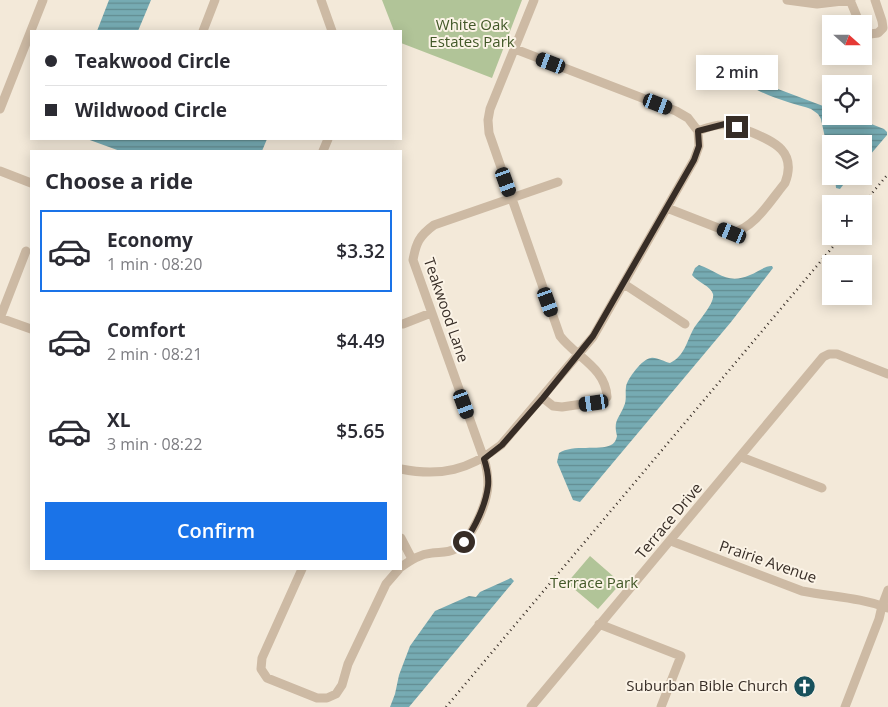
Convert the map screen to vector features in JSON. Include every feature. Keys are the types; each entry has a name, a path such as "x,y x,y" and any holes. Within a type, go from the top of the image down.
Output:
{"street":[{"path":"31,30 43,0"},
{"path":"203,30 215,0"},
{"path":"321,0 332,30"},
{"path":"534,0 490,109 488,120 489,133 560,336 568,346 594,367 607,389 607,397 603,401 562,408 554,406 543,398"},
{"path":"790,1 817,4 850,0 856,15"},
{"path":"872,34 878,33 882,28 882,21 875,0"},
{"path":"0,109 30,33"},
{"path":"402,468 419,472 440,472 463,468 484,459 502,445 593,336 694,160 699,146 698,131 688,118 676,111 515,49"},
{"path":"667,208 732,233 740,232 750,225 785,182 788,175 787,161 782,149 772,140 725,124 698,131"},
{"path":"0,171 30,183"},
{"name":"Teakwood Lane","path":"412,559 431,553 447,552 455,549 471,534 479,517 488,488 488,472 484,459 413,260 415,247 423,233 434,226 558,182"},
{"path":"26,251 0,318 30,329"},
{"path":"624,284 685,324"},
{"path":"403,324 432,314"},
{"name":"Terrace Drive","path":"531,707 823,358 829,354 837,354 888,374"},
{"path":"741,457 822,488"},
{"path":"402,540 412,559 402,566"},
{"name":"Prairie Avenue","path":"671,541 802,591 823,596 855,598 885,607"},
{"path":"302,570 262,658 261,669 268,678 317,698 327,698 336,694 342,685 348,664 386,584 398,570"},
{"path":"844,707 885,607 888,590"},
{"path":"600,624 681,656 661,707"}],"green space":[{"name":"White Oak Estates Park","path":"382,0 522,0 492,78 402,43 402,30 394,30"},
{"name":"Terrace Park","path":"590,556 621,583 598,609 567,583"}],"water":[{"path":"109,0 151,0 138,30 97,30"},
{"path":"743,78 757,81 822,106 822,124 818,114 811,109 784,101 755,89"},
{"path":"872,124 887,132 887,135 872,153 872,135 824,135 822,125"},
{"path":"90,140 267,140 262,150 117,150"},
{"path":"836,185 843,185 840,189 836,188"},
{"path":"699,265 723,276 735,279 750,275 766,267 772,266 773,268 731,322 580,502 573,500 557,462 559,453 571,449 600,448 611,445 616,440 616,423 625,404 626,387 632,374 648,359 656,358 670,363 682,352 694,328 713,298 712,291 692,275 695,268"},
{"path":"511,578 514,581 409,707 390,707 410,646 435,611 469,596 476,597 480,592"}],"railway":[{"path":"870,195 888,174"},
{"path":"446,707 834,245"}],"place":[{"name":"Suburban Bible Church","path":"804,686"}],"route":[{"path":"464,542 471,534 479,517 488,488 488,472 484,459 502,445 593,336 694,160 699,146 698,131 725,124 737,127"}]}
